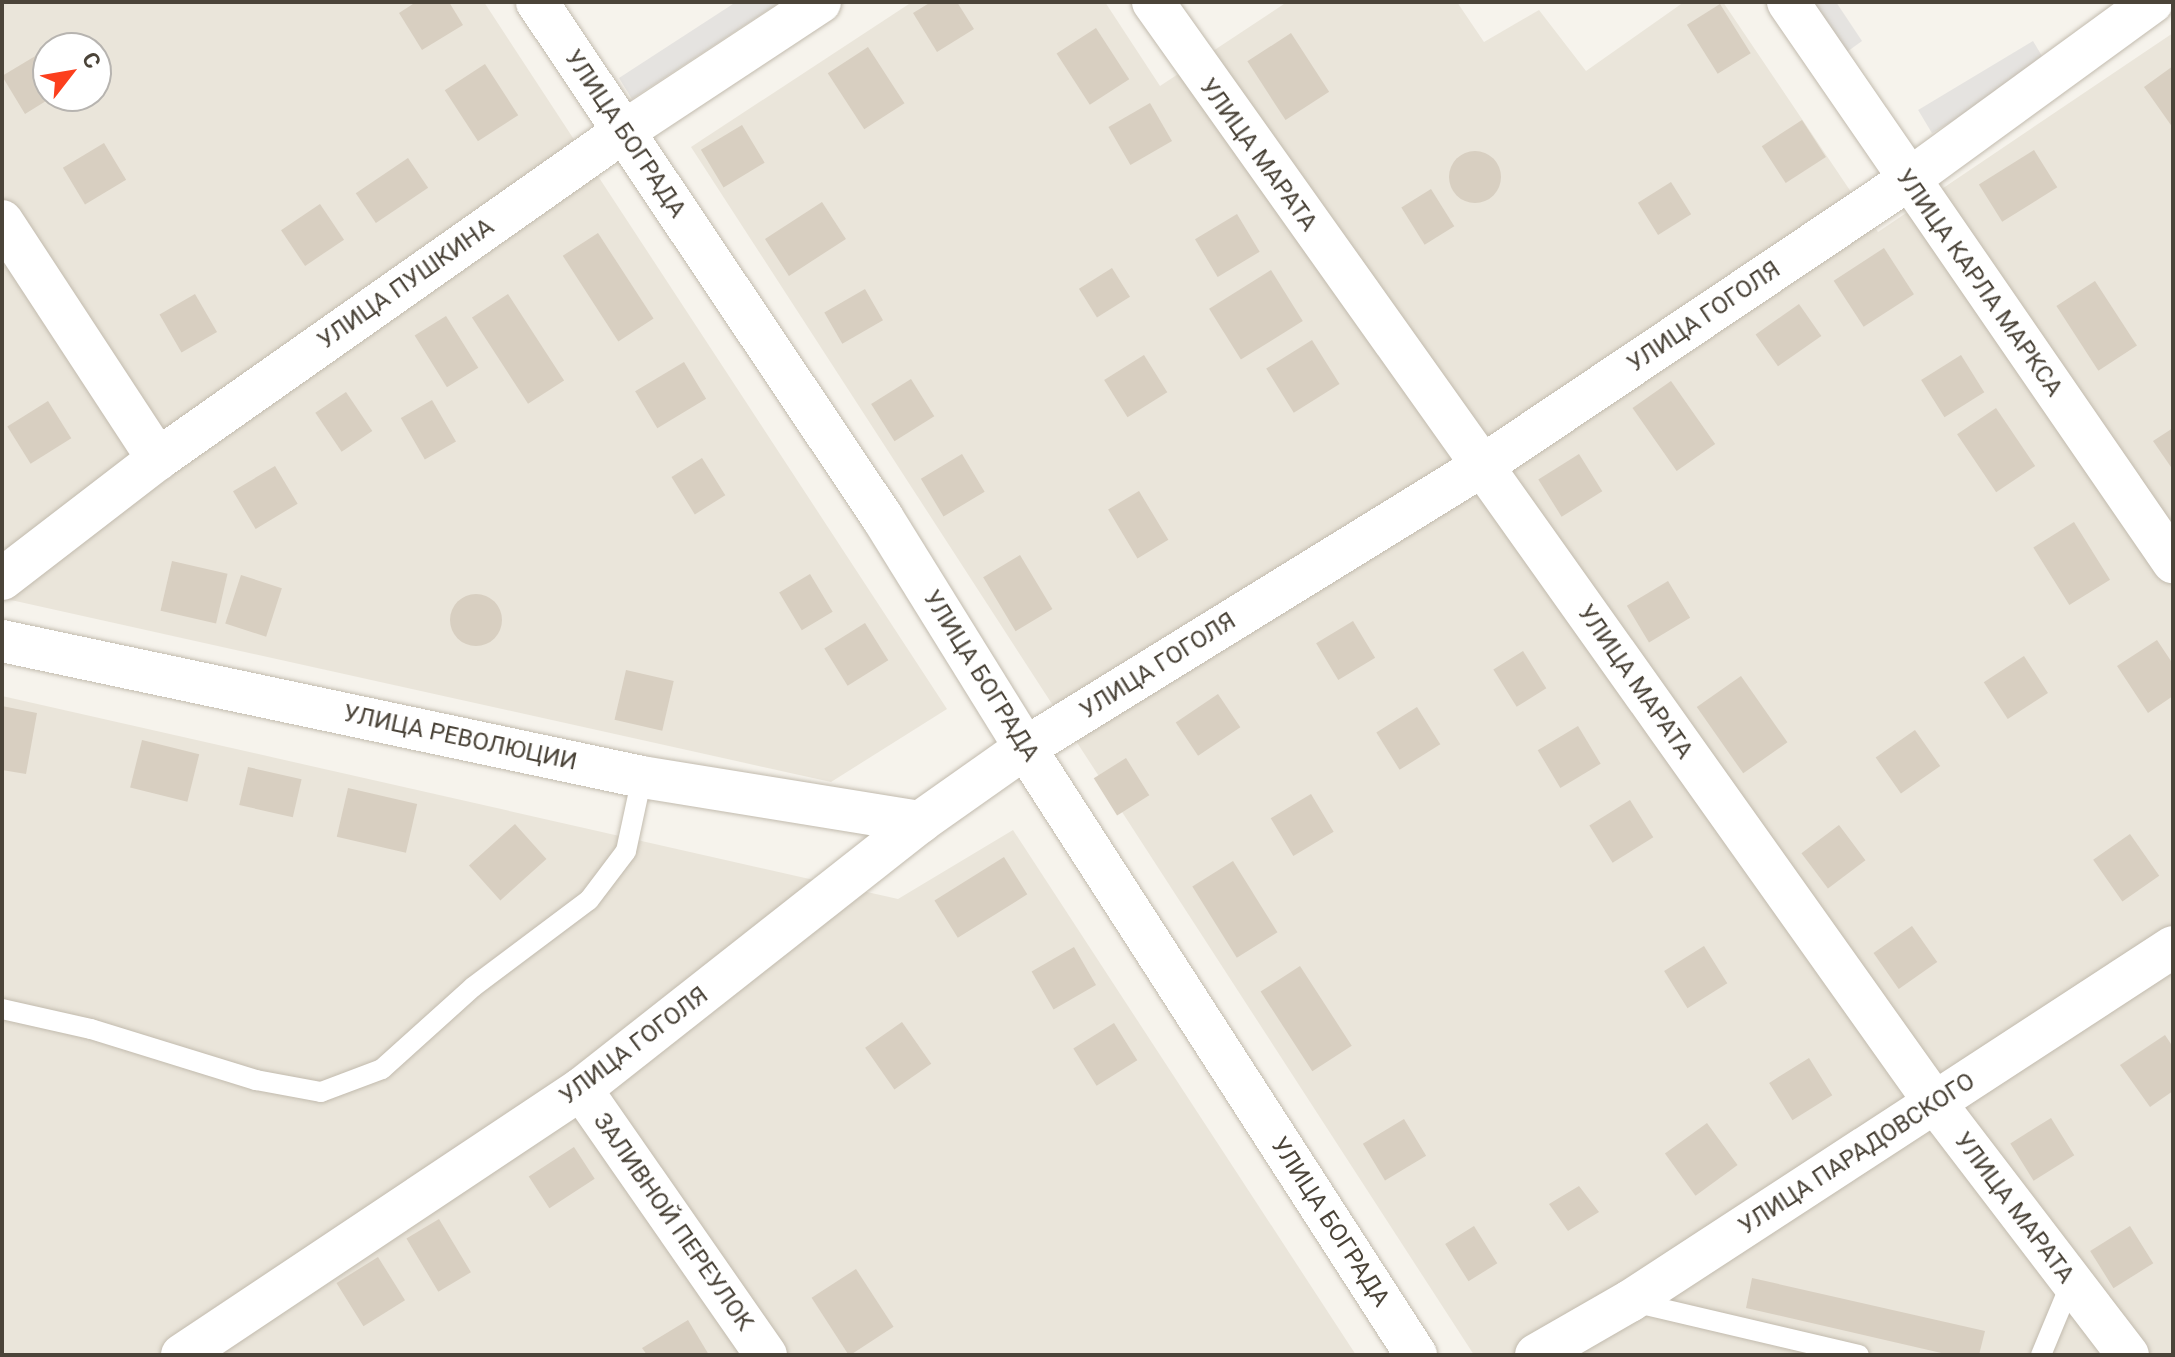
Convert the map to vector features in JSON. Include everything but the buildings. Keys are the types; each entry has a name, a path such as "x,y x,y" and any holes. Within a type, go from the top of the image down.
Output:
{"street":[{"name":"УЛИЦА БОГРАДА","path":"537,2 882,517 1025,748 1416,1355"},
{"name":"УЛИЦА ПУШКИНА","path":"2,579 158,459 623,132 820,2"},
{"name":"УЛИЦА МАРАТА","path":"1153,2 1936,1104 2128,1355"},
{"name":"УЛИЦА КАРЛА МАРКСА","path":"1788,2 2173,562"},
{"name":"УЛИЦА ГОГОЛЯ","path":"182,1355 581,1089 920,822 1025,748 1482,466 1908,180 2152,2"},
{"path":"2,221 158,459"},
{"name":"УЛИЦА РЕВОЛЮЦИИ","path":"2,641 642,777 920,822"},
{"name":"УЛИЦА ПАРАДОВСКОГО","path":"1536,1355 1630,1301 2173,947"},
{"name":"ЗАЛИВНОЙ ПЕРЕУЛОК","path":"581,1089 766,1355"}],"lane":[{"path":"2,1009 91,1029 256,1080 321,1092 382,1069 473,987 589,900 626,851 642,777"},
{"path":"2041,1355 2071,1283"},
{"path":"1630,1301 1859,1355"}],"shaded area":[{"path":"2,2 484,2 947,709 831,782 2,598"},
{"path":"736,2 780,2 632,99 619,78"},
{"path":"912,2 1105,2 1160,86 1287,2 1457,2 1484,42 1539,10 1586,71 1684,2 1723,2 1878,232 2173,33 2173,1355 1474,1355 691,147"},
{"path":"1808,2 1836,2 1862,41 1844,54"},
{"path":"2033,41 2047,64 1932,133 1918,110"},
{"path":"2,696 898,899 1013,830 1356,1355 2,1355"}]}
